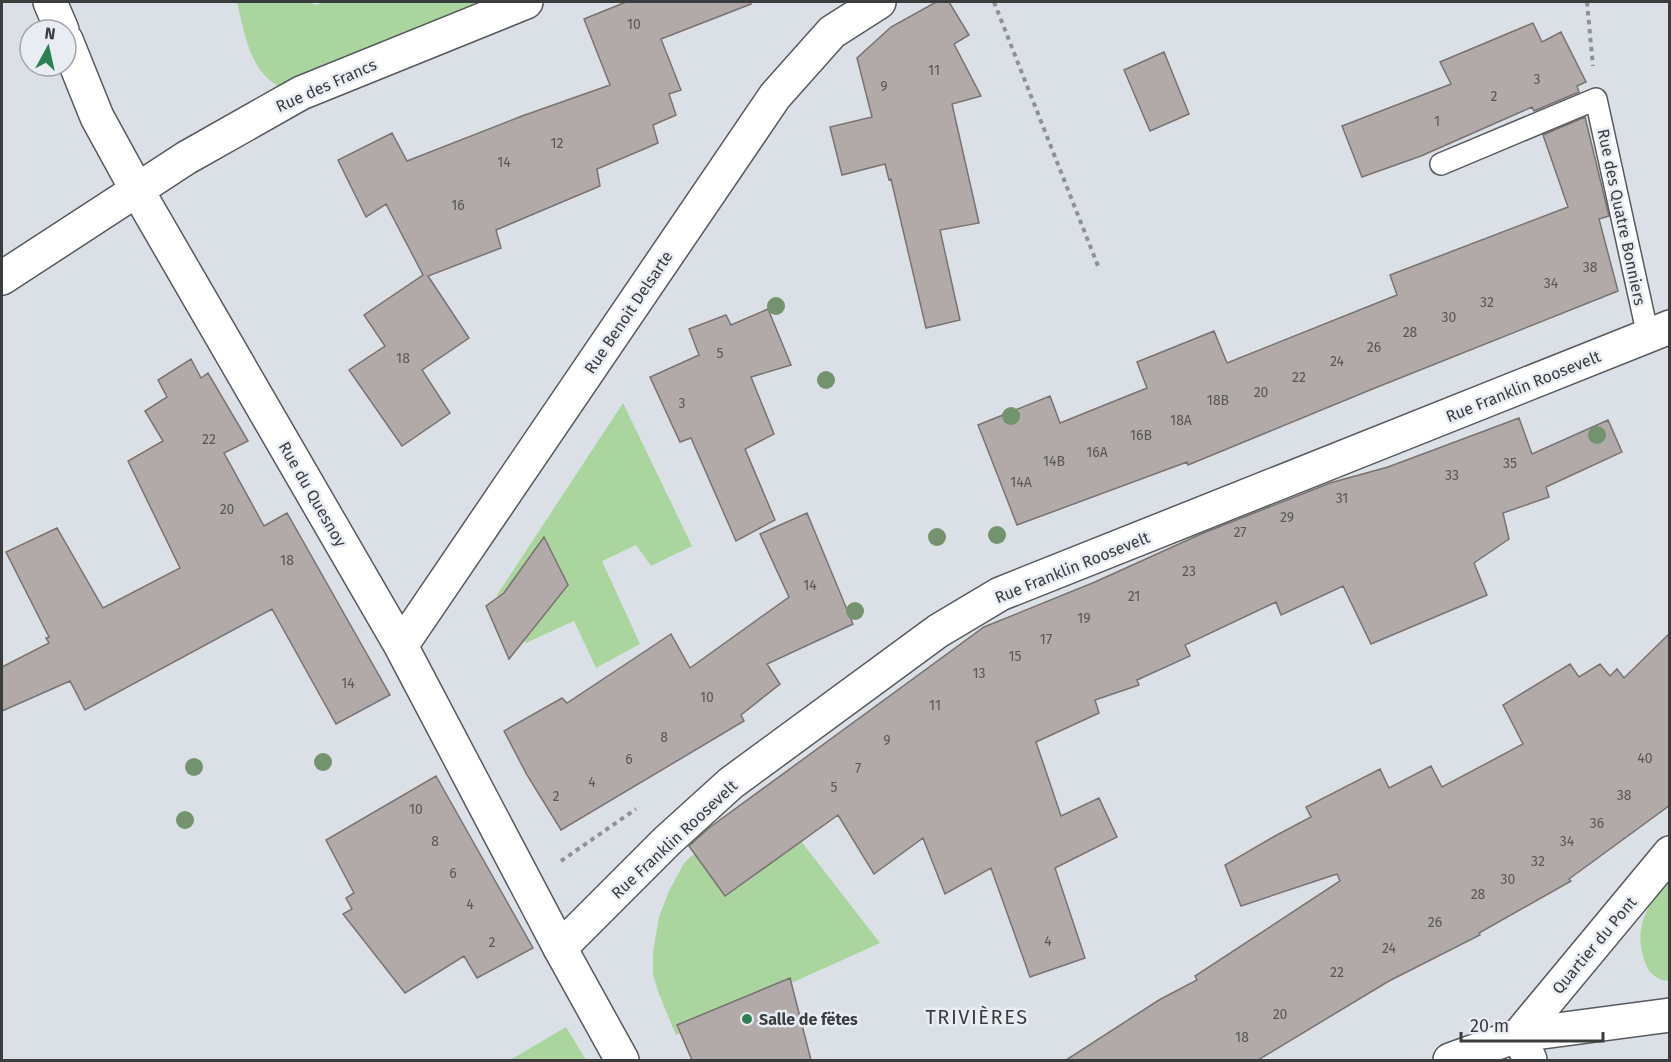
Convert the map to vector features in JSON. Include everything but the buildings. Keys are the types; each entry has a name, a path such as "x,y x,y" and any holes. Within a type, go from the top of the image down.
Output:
{"street":[{"path":"50,2 57,18"},
{"name":"Rue des Francs","path":"2,278 186,158 301,93 526,2"},
{"name":"Rue Benoit Delsarte","path":"401,646 775,96 832,32 879,2"},
{"name":"Rue du Quesnoy","path":"78,70 97,117 137,190 401,646 560,948 622,1060"},
{"name":"Rue Franklin Roosevelt","path":"560,948 667,841 731,783 938,632 1000,594 1659,331"},
{"name":"Quartier du Pont","path":"1524,1048 1670,853"},
{"path":"1450,1060 1524,1048 1670,1016"}],"lane":[{"path":"1441,164 1596,99"},
{"name":"Rue des Quatre Bonniers","path":"1596,99 1659,331"}],"path":[{"path":"994,2 1098,266"},
{"path":"1587,2 1596,99"},
{"path":"556,865 640,806"}],"green space":[{"path":"237,2 310,2 316,5 323,2 528,2 301,93 278,86 260,70 245,37"},
{"path":"623,403 692,546 651,566 636,545 602,561 640,644 596,668 574,621 526,643 497,595"},
{"path":"765,790 804,845 880,943 676,1035 653,975 653,952 659,917 669,891 684,863"},
{"path":"1669,874 1669,981 1666,981 1653,975 1647,967 1640,940 1644,918"},
{"path":"566,1027 586,1060 510,1060"}],"place":[{"name":"Salle de fëtes","path":"747,1019"}],"district":[{"name":"TRIVIÈRES","path":"977,1017"}]}
